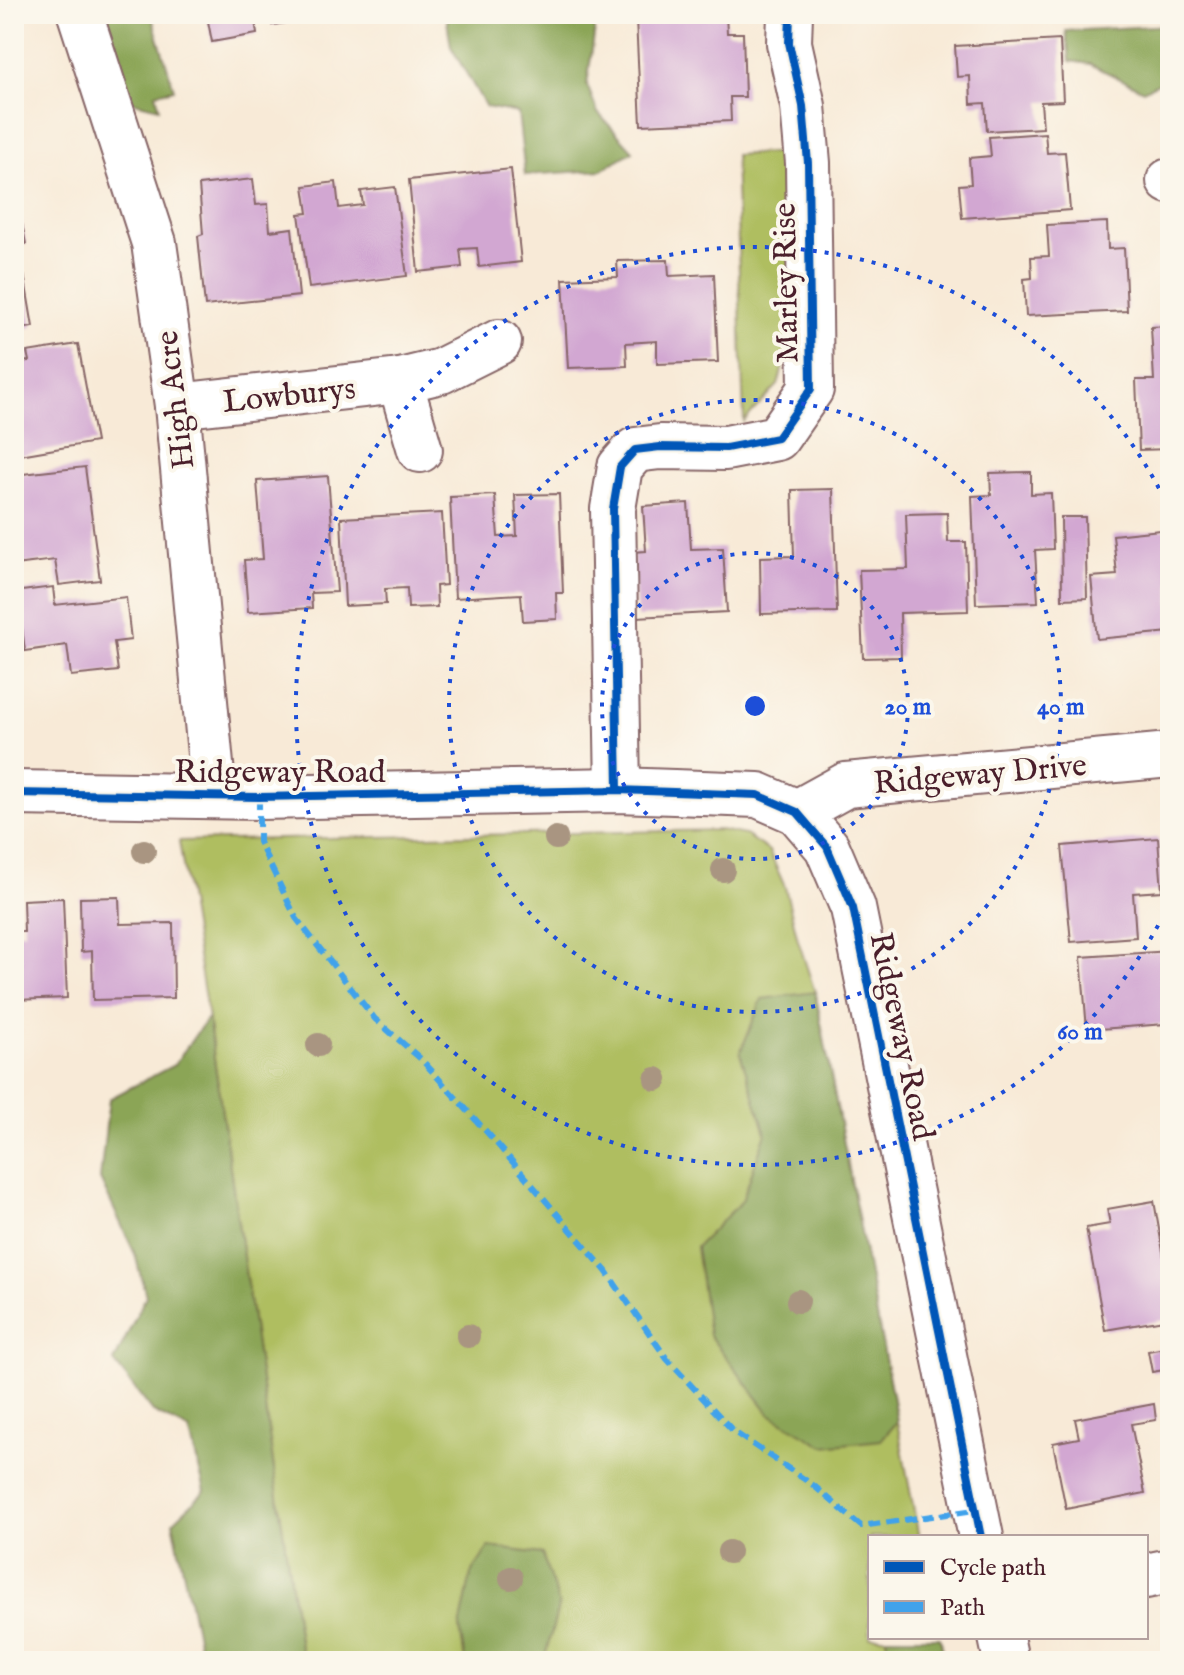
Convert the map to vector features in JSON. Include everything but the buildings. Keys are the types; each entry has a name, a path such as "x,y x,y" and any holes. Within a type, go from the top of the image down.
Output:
{"street":[{"name":"High Acre","path":"80,14 154,243 177,406 214,796"},
{"name":"Marley Rise","path":"618,790 613,509 620,467 635,450 660,447 726,448 777,438 811,389 808,163 803,106 789,43 790,14"},
{"name":"Lowburys","path":"177,406 400,381 441,371 499,342"},
{"name":"Lowburys","path":"400,381 420,450"},
{"name":"Ridgeway Drive","path":"797,812 846,785 1170,755"},
{"name":"Ridgeway Road","path":"14,793 214,796 618,790 758,795 797,812 827,847 853,908 981,1535"},
{"path":"1148,1576 1170,1571"},
{"path":"1001,1639 1006,1661"}],"green space":[{"path":"97,14 151,14 174,89 156,93 159,108 130,101"},
{"path":"446,14 597,14 587,85 598,113 633,151 601,170 525,175 518,113 486,107 451,47"},
{"path":"1170,25 1170,78 1143,90 1090,64 1070,61 1066,31"},
{"path":"788,152 792,334 778,385 744,421 735,155"},
{"path":"720,830 745,835 769,851 785,887 815,992 919,1535 868,1535 868,1639 940,1639 945,1661 302,1661 208,1017 179,841"},
{"path":"815,992 897,1421 881,1440 824,1446 770,1414 709,1335 696,1247 742,1201 766,1133 740,1053 762,999"},
{"path":"208,1017 302,1661 202,1661 173,1522 205,1491 189,1430 153,1412 114,1362 146,1296 135,1254 100,1179 109,1099 174,1065"},
{"path":"489,1547 542,1554 559,1604 544,1661 465,1661 460,1628 471,1574"},
{"path":"886,1639 940,1639 945,1661 889,1661"}],"marked path":[{"path":"259,797 259,842 296,918 375,1019 422,1060 606,1271 667,1359 734,1432 813,1485 861,1526 975,1510"}],"cycle path":[{"path":"618,790 613,509 620,467 635,450 660,447 726,448 777,438 811,389 808,163 803,106 789,43 790,14"},
{"path":"14,793 259,797 618,790 758,795 797,812 827,847 853,908 981,1535"}]}
